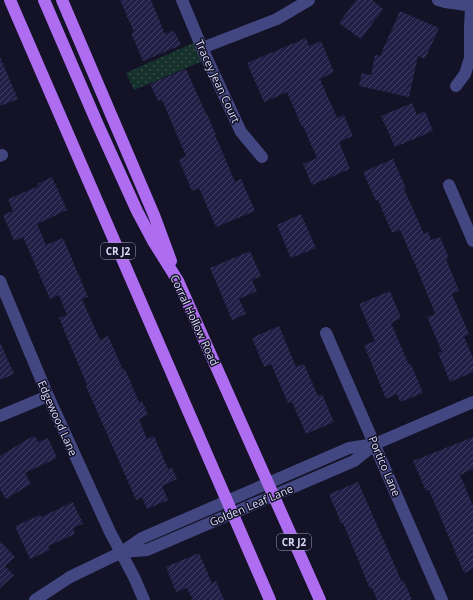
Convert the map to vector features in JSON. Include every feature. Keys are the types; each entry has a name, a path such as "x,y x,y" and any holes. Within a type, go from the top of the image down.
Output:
{"main road":[{"name":"CR J2","path":"10,0 270,600"},
{"name":"Corral Hollow Road","path":"44,0 130,198 153,241 178,281 320,600"},
{"path":"62,0 154,215 178,281"}],"street":[{"name":"Tracey Jean Court","path":"182,0 202,48 242,132 262,157"},
{"path":"202,48 277,19 309,0"},
{"path":"438,0 472,6 470,58 465,74 456,86"},
{"path":"449,185 473,241"},
{"name":"Edgewood Lane","path":"0,281 48,396 110,532 122,552 144,600"},
{"name":"Portico Lane","path":"326,333 442,600"},
{"path":"0,416 48,396"},
{"name":"Golden Leaf Lane","path":"35,600 70,577 122,552 142,538 349,448 375,444 473,402"},
{"name":"Golden Leaf Lane","path":"122,552 147,550 354,461 375,444"}],"green space":[{"path":"195,42 203,61 134,90 126,73"}],"building":[{"path":"120,0 151,0 165,34 174,31 181,45 143,61 131,33 134,32"},
{"path":"356,0 372,0 383,9 361,39 339,23"},
{"path":"400,11 439,28 425,59 418,56 409,97 359,86 362,73 371,75 375,55 380,56"},
{"path":"306,38 309,46 321,41 334,72 320,79 337,118 344,115 353,136 339,142 350,169 312,185 303,164 317,158 287,92 264,102 247,63"},
{"path":"0,57 18,99 0,106"},
{"path":"186,69 207,114 235,182 241,179 255,211 216,227 199,188 192,191 179,160 186,156 162,100 158,101 150,84"},
{"path":"412,103 417,115 425,111 433,131 395,147 381,116"},
{"path":"393,159 406,188 404,189 424,234 428,232 431,240 440,237 449,258 446,259 459,291 452,294 469,334 464,337 473,358 473,372 450,382 438,353 442,352 427,317 435,314 418,271 400,230 392,233 378,200 376,201 363,172"},
{"path":"52,177 67,210 37,224 46,245 63,238 88,297 82,299 100,340 108,336 123,370 125,369 139,402 142,401 148,415 139,419 147,439 154,436 168,469 172,467 177,479 162,486 168,500 147,509 142,497 136,500 86,386 87,385 59,318 67,315 59,295 50,299 23,237 14,241 3,215 13,211 8,199 39,186 37,184"},
{"path":"301,214 316,248 291,258 277,225"},
{"path":"250,251 261,276 252,280 257,291 239,299 246,314 232,320 210,268"},
{"path":"390,291 401,318 391,323 423,393 400,402 397,394 386,399 364,345 375,341 359,304"},
{"path":"279,326 296,367 304,364 318,396 322,394 334,422 306,434 292,402 288,403 271,364 264,367 252,338"},
{"path":"0,342 14,374 0,380"},
{"path":"35,436 38,442 48,438 57,458 25,473 31,484 6,499 0,489 0,456"},
{"path":"473,437 473,469 460,475 473,506 473,569 464,573 429,490 426,491 413,461"},
{"path":"358,482 402,582 404,581 412,600 377,600 372,588 370,589 343,523 341,523 329,494"},
{"path":"73,502 83,524 73,528 75,534 48,546 50,550 30,559 15,526 40,515 41,517"},
{"path":"0,541 15,557 5,566 14,575 0,588"},
{"path":"199,553 212,583 216,581 224,600 193,600 187,588 176,592 166,567"}]}
